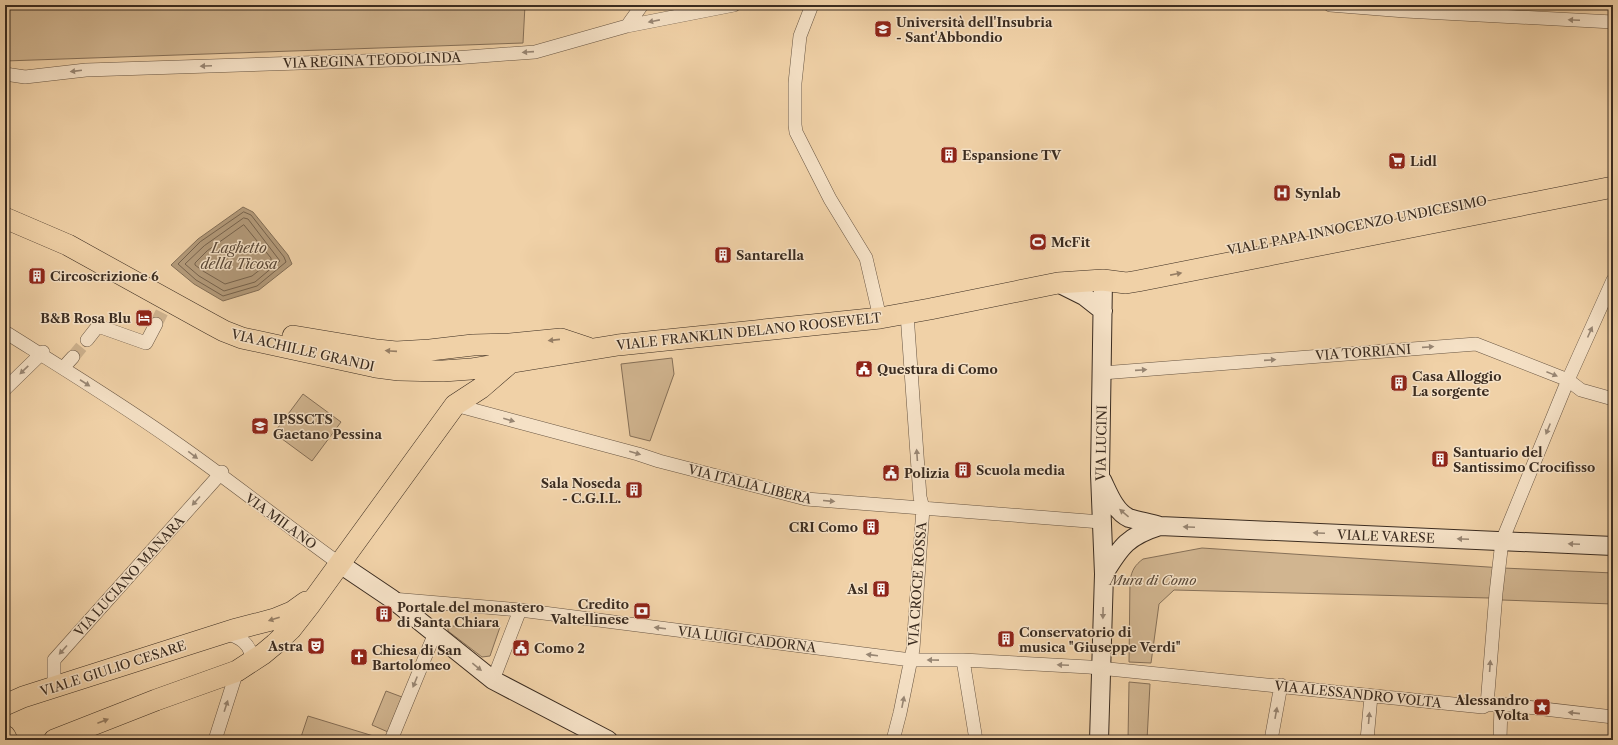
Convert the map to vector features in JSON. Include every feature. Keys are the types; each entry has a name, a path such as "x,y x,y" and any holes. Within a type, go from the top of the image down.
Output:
{"main road":[{"name":"VIALE PAPA INNOCENZO UNDICESIMO","path":"1103,280 1123,270 1613,176"},
{"name":"VIALE PAPA INNOCENZO UNDICESIMO","path":"907,314 1058,283 1103,280 1126,283 1138,281 1613,187"},
{"name":"VIA ACHILLE GRANDI","path":"5,204 72,232 222,318 257,330 396,352 473,345 510,354"},
{"name":"VIA ACHILLE GRANDI","path":"5,218 68,245 211,324 234,335 376,367 399,370 454,370"},
{"name":"VIALE FRANKLIN DELANO ROOSEVELT","path":"455,405 458,389 454,370 510,354 591,349 907,314"},
{"path":"430,350 443,358 454,370"},
{"name":"VIALE FRANKLIN DELANO ROOSEVELT","path":"340,564 455,405 480,388 510,354"},
{"name":"VIALE GIULIO CESARE","path":"54,740 245,666 263,654 291,629 340,564"},
{"name":"VIALE GIULIO CESARE","path":"5,706 23,697 54,687 223,633 281,617 292,612 320,592"},
{"path":"5,736 7,740"}],"street":[{"path":"627,26 642,5"},
{"name":"VIA REGINA TEODOLINDA","path":"5,74 25,77 86,70 454,58 535,52 627,26 734,5"},
{"path":"812,5 800,36 795,83 796,132 830,199 866,258 880,318"},
{"path":"1330,5 1405,11 1613,22"},
{"path":"5,82 25,77"},
{"name":"VIA LUCINI","path":"1099,740 1104,574 1100,474 1103,280"},
{"path":"1487,705 1496,593 1502,541 1568,380 1613,280"},
{"path":"1058,283 1084,296 1103,311"},
{"name":"VIA CROCE ROSSA","path":"893,740 913,649 923,508 920,497 907,314"},
{"path":"87,340 98,326 146,343 156,324"},
{"name":"VIA MILANO","path":"5,332 41,353 221,473 340,564 392,599 493,680 608,740"},
{"name":"VIA TORRIANI","path":"1102,373 1476,344 1568,380 1581,390 1613,399"},
{"path":"5,389 41,353"},
{"path":"63,368 73,357"},
{"name":"VIA ITALIA LIBERA","path":"455,405 659,461 806,499 1101,522"},
{"name":"VIA LUCIANO MANARA","path":"54,687 54,660 221,473"},
{"name":"VIALE VARESE","path":"1100,474 1118,509 1128,517 1160,526 1613,546"},
{"name":"VIALE VARESE","path":"1104,574 1114,558 1131,538 1142,532 1160,526"},
{"name":"VIA LUIGI CADORNA","path":"392,599 520,610 911,660 963,660 1102,668"},
{"path":"493,680 520,610"},
{"path":"215,740 250,650 244,641 235,636 223,633"},
{"path":"391,740 435,633"},
{"path":"963,660 976,740"},
{"name":"VIA ALESSANDRO VOLTA","path":"1102,668 1280,685 1483,707 1487,705 1501,704 1613,717"},
{"path":"1271,740 1280,685"},
{"path":"1367,740 1371,696"},
{"path":"1500,740 1501,704"}],"green space":[{"path":"5,5 525,5 523,43 5,61"},
{"path":"672,358 674,374 650,441 630,436 621,364"},
{"path":"303,394 341,422 312,461 274,433"},
{"name":"Mura di Como","path":"1202,548 1503,568 1613,573 1613,604 1502,600 1489,598 1174,590 1159,604 1151,663 1129,662 1130,580 1134,568 1143,559"},
{"path":"450,626 500,627 490,656 482,657 448,631"},
{"path":"1129,682 1150,684 1147,740 1128,740"},
{"path":"386,691 402,697 388,732 372,725"},
{"path":"308,716 380,738 379,740 300,740"}],"water":[{"name":"Laghetto della Ticosa","path":"243,207 253,212 288,255 292,264 259,290 223,301 194,284 171,265 198,239"}],"tunnel":[{"path":"156,324 165,306"},
{"path":"73,357 87,340"}],"place":[{"name":"Università dell'Insubria - Sant'Abbondio","path":"883,29"},
{"name":"Espansione TV","path":"949,155"},
{"name":"Lidl","path":"1397,161"},
{"name":"Synlab","path":"1282,193"},
{"name":"McFit","path":"1038,242"},
{"name":"Santarella","path":"723,255"},
{"name":"Circoscrizione 6","path":"37,276"},
{"name":"B&B Rosa Blu","path":"144,318"},
{"name":"Questura di Como","path":"864,369"},
{"name":"Casa Alloggio La sorgente","path":"1399,383"},
{"name":"IPSSCTS Gaetano Pessina","path":"260,426"},
{"name":"Santuario del Santissimo Crocifisso","path":"1440,459"},
{"name":"Scuola media","path":"963,470"},
{"name":"Polizia","path":"891,473"},
{"name":"Sala Noseda - C.G.I.L.","path":"634,490"},
{"name":"CRI Como","path":"871,527"},
{"name":"Asl","path":"881,589"},
{"name":"Credito Valtellinese","path":"642,611"},
{"name":"Portale del monastero di Santa Chiara","path":"384,614"},
{"name":"Conservatorio di musica \"Giuseppe Verdi\"","path":"1006,639"},
{"name":"Astra","path":"316,646"},
{"name":"Como 2","path":"521,648"},
{"name":"Chiesa di San Bartolomeo","path":"359,657"},
{"name":"Alessandro Volta","path":"1542,707"}]}
